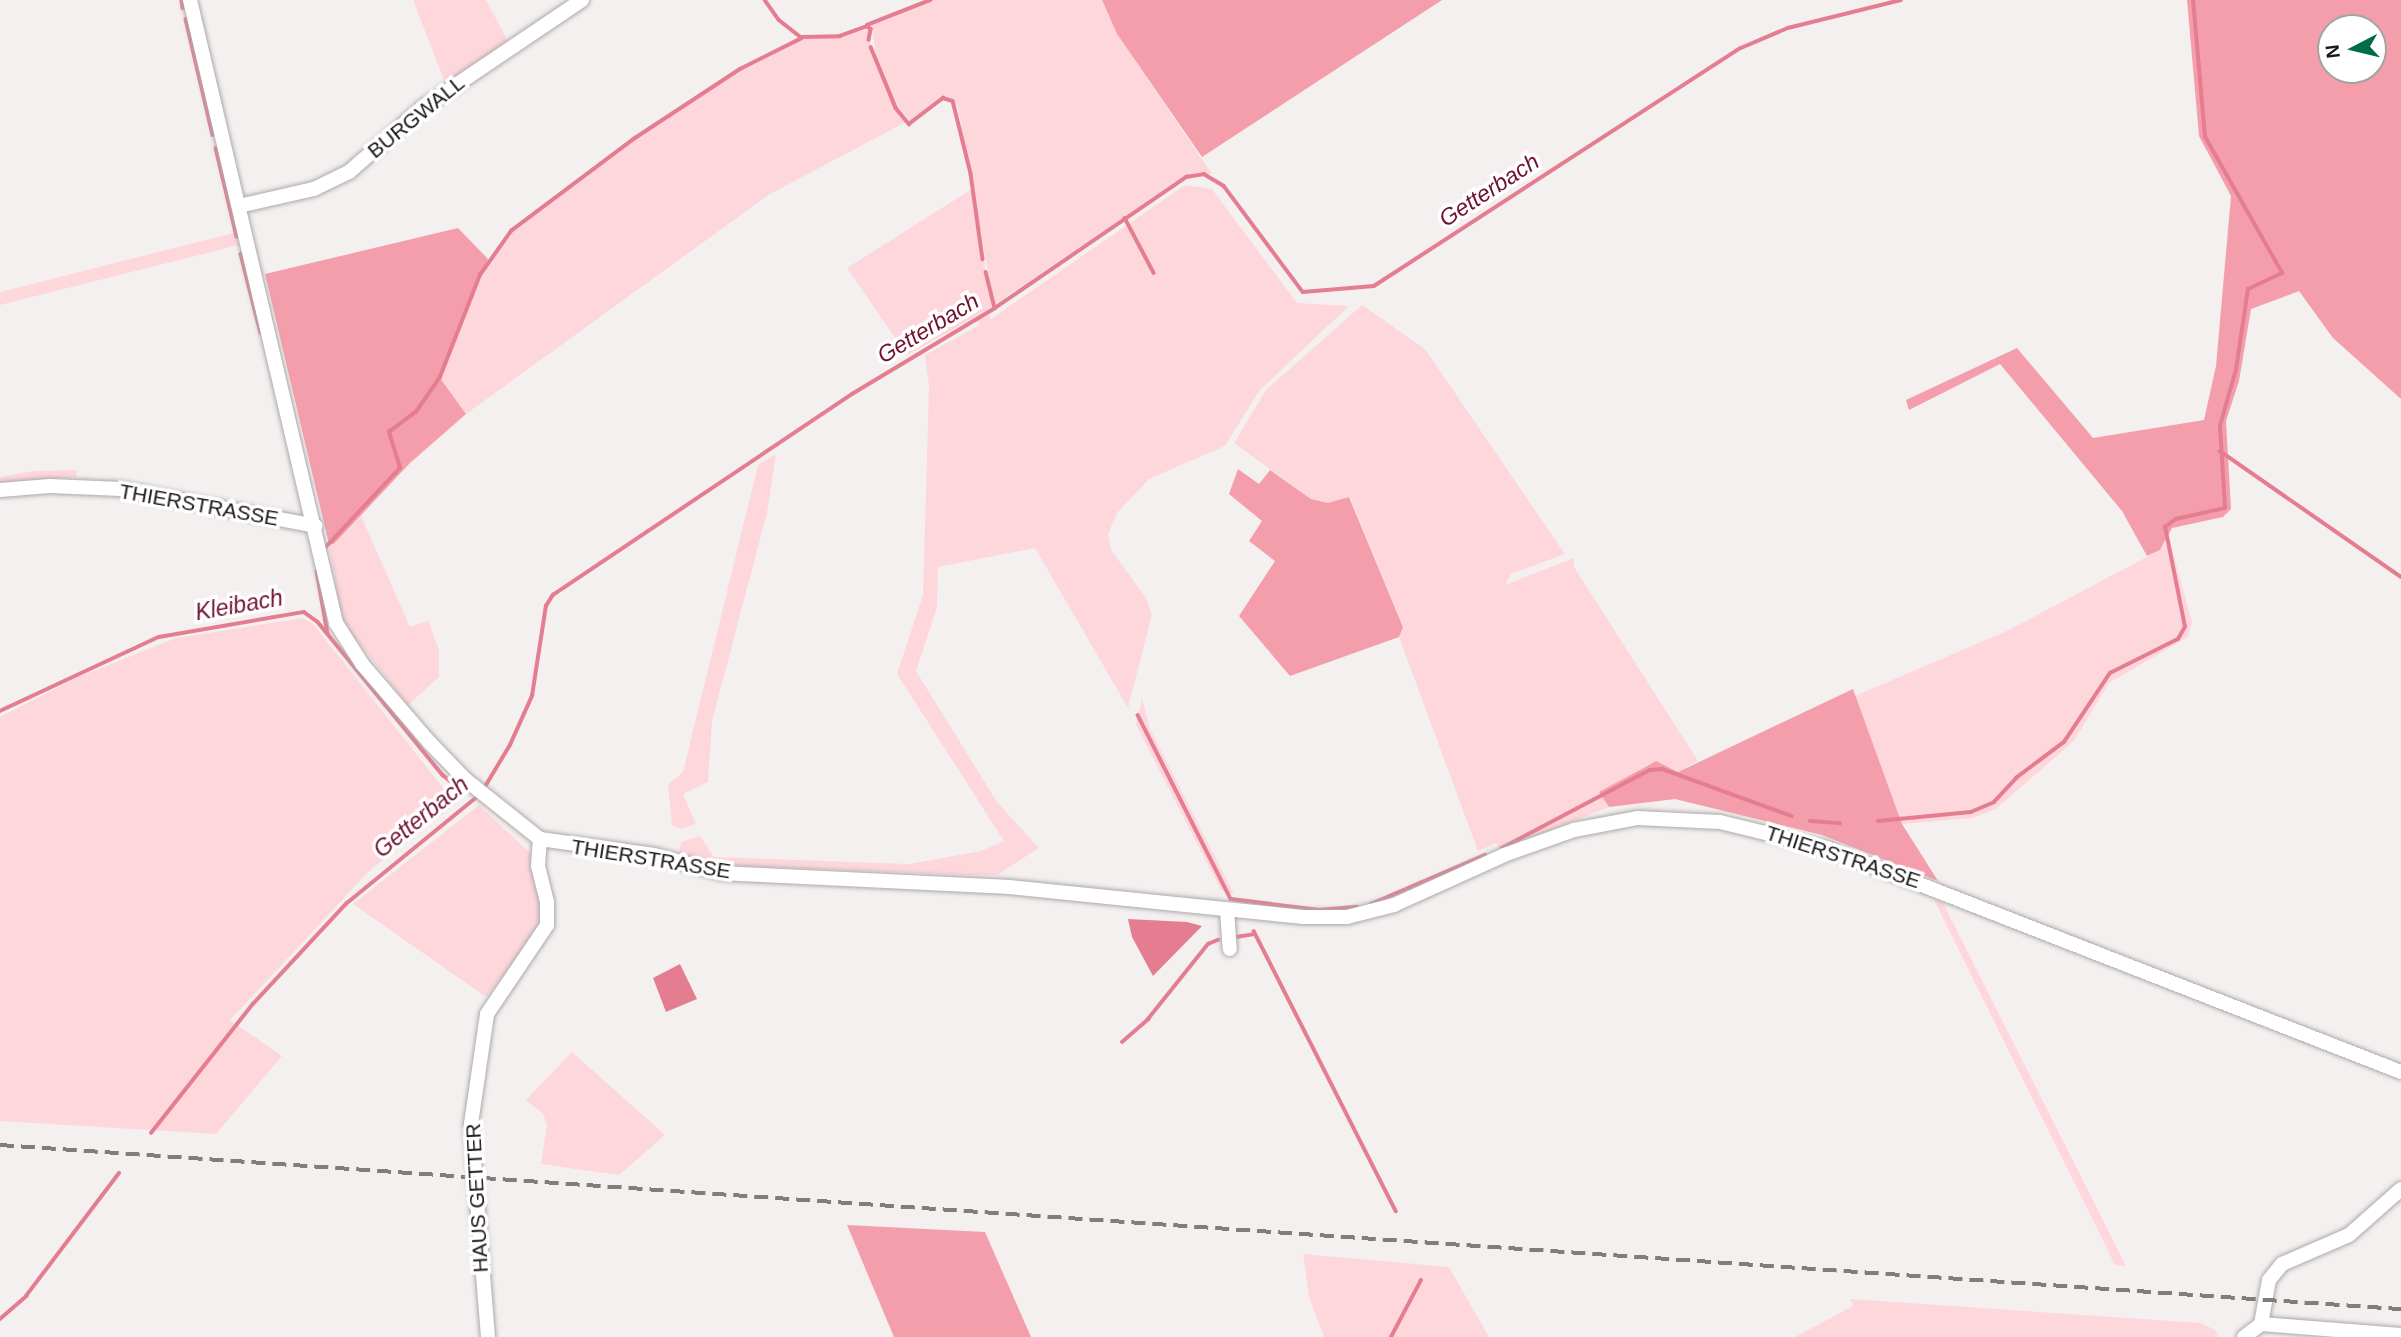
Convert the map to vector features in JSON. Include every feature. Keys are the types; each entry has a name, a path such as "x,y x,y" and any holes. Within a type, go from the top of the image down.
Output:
{"street":[{"path":"190,0 316,526"},
{"name":"BURGWALL","path":"239,206 314,189 349,172 422,108 582,0"},
{"name":"THIERSTRASSE","path":"0,490 50,486 121,489 316,526 336,623 346,642 430,743 491,802 540,839 654,855 722,873 1009,887 1304,917 1359,915 1574,830 1637,818 1720,822 1826,848 2401,1072"},
{"name":"HAUS GETTER","path":"483,1333 471,1156 475,1092 487,1014 547,925 547,902 538,866 540,839"},
{"path":"1227,910 1230,948"},
{"path":"2261,1324 2266,1290 2282,1264 2349,1235 2401,1189"},
{"path":"2244,1337 2261,1324 2401,1335"}],"shaded area":[{"path":"413,0 486,0 510,45 447,88"},
{"path":"929,0 1102,0 1117,34 1212,174 1182,178 994,305 958,108 952,99 942,96 912,123 897,107 877,62 872,27 867,25"},
{"path":"1102,0 1442,0 1202,157 1117,34"},
{"path":"2187,0 2401,0 2401,399 2333,338 2299,291 2251,309 2239,381 2226,421 2231,509 2223,517 2172,528 2160,550 2147,556 2122,511 2000,364 1909,410 1906,400 2017,348 2093,438 2204,420 2216,366 2231,196 2199,136"},
{"path":"870,28 870,48 895,108 906,122 770,194 466,414 440,378 480,274 511,232 634,139 740,69 801,38 842,37"},
{"path":"1185,185 1212,189 1297,303 1349,306 1259,391 1225,446 1149,479 1117,513 1108,534 1111,550 1146,598 1152,614 1128,708 1035,548 938,567 937,607 916,671 997,802 1039,848 997,875 716,865 679,853 681,842 700,836 714,857 909,864 981,851 1004,841 897,674 923,595 929,386 925,355 980,325 977,320 988,314 991,319"},
{"path":"972,189 992,308 907,355 847,268"},
{"path":"458,228 488,259 440,378 466,414 410,463 334,544 329,544 265,274"},
{"path":"234,233 239,245 0,305 0,292"},
{"path":"1362,305 1425,349 1565,554 1511,574 1505,585 1574,558 1574,567 1698,761 1678,772 1653,762 1599,792 1609,807 1500,850 1496,843 1478,851 1399,637 1403,626 1350,497 1328,503 1311,499 1234,443 1266,390"},
{"path":"776,454 767,513 712,721 708,782 683,794 696,824 681,829 672,825 668,785 683,772 758,465"},
{"path":"1238,469 1259,484 1270,470 1311,499 1328,503 1349,497 1403,627 1399,637 1290,676 1239,616 1275,561 1249,541 1262,521 1229,494"},
{"path":"77,470 76,477 0,483 0,477 33,471"},
{"path":"361,516 410,627 428,621 439,650 439,677 408,705 342,621 329,544 335,544"},
{"path":"2169,538 2192,622 2188,637 2109,683 2074,741 1996,809 1973,818 1902,824 1855,696 2009,630 2160,550"},
{"path":"303,618 313,624 456,804 370,870 230,1020 282,1056 216,1134 0,1121 0,717 76,678 176,638"},
{"path":"1853,689 1902,824 1938,881 1822,835 1675,799 1609,807 1599,792 1656,761 1678,772"},
{"path":"1142,698 1150,729 1234,894 1221,890 1136,725"},
{"path":"479,805 530,853 543,911 539,931 486,997 353,904"},
{"path":"1934,900 1943,903 2126,1266 2115,1265"},
{"path":"1128,919 1187,922 1202,926 1153,976 1132,937"},
{"path":"680,964 697,999 666,1012 653,978"},
{"path":"572,1052 665,1135 619,1175 541,1164 547,1125 543,1114 526,1100"},
{"path":"847,1225 985,1232 1031,1337 894,1337"},
{"path":"1303,1254 1449,1267 1489,1337 1324,1337 1309,1297"},
{"path":"1850,1299 2201,1323 2215,1330 2218,1337 1795,1337 1853,1306"}],"waterway":[{"path":"182,0 183,8"},
{"path":"765,0 779,20 801,37 840,36 867,26 871,29 869,40"},
{"path":"867,25 930,0"},
{"name":"Getterbach","path":"483,790 510,745 532,696 546,606 553,595 852,394 995,308 1186,177 1204,174 1224,186 1303,292 1374,286 1741,48 1788,28 1901,0"},
{"path":"1878,821 1971,812 1994,802 2016,778 2064,742 2110,673 2178,639 2185,627 2165,527 2176,519 2225,508 2220,426 2236,370 2248,289 2282,273 2205,137 2193,0"},
{"path":"186,19 213,135"},
{"path":"324,549 400,468 389,432 416,412 440,377 480,275 511,231 635,138 740,69 802,38"},
{"path":"871,47 896,108 909,124 943,98 953,101 971,174 983,259"},
{"path":"216,148 237,237"},
{"path":"1125,218 1154,273"},
{"path":"241,254 261,333"},
{"path":"986,272 995,308"},
{"path":"2220,451 2401,577"},
{"path":"317,571 328,634"},
{"name":"Kleibach","path":"0,711 159,637 304,612 318,622 443,775 462,791"},
{"path":"1138,715 1231,899 1319,910 1357,907"},
{"path":"1502,848 1650,770 1662,769 1792,816"},
{"name":"Getterbach","path":"151,1133 253,1004 347,903 478,796"},
{"path":"1810,821 1840,823"},
{"path":"1371,904 1485,855"},
{"path":"1254,931 1396,1211"},
{"path":"1236,937 1254,934"},
{"path":"1122,1042 1148,1019 1208,944 1218,940"},
{"name":"Getterbach","path":"0,1319 26,1296 119,1173"},
{"path":"1391,1337 1421,1280"}],"railway":[{"path":"0,1145 2401,1309"}]}
